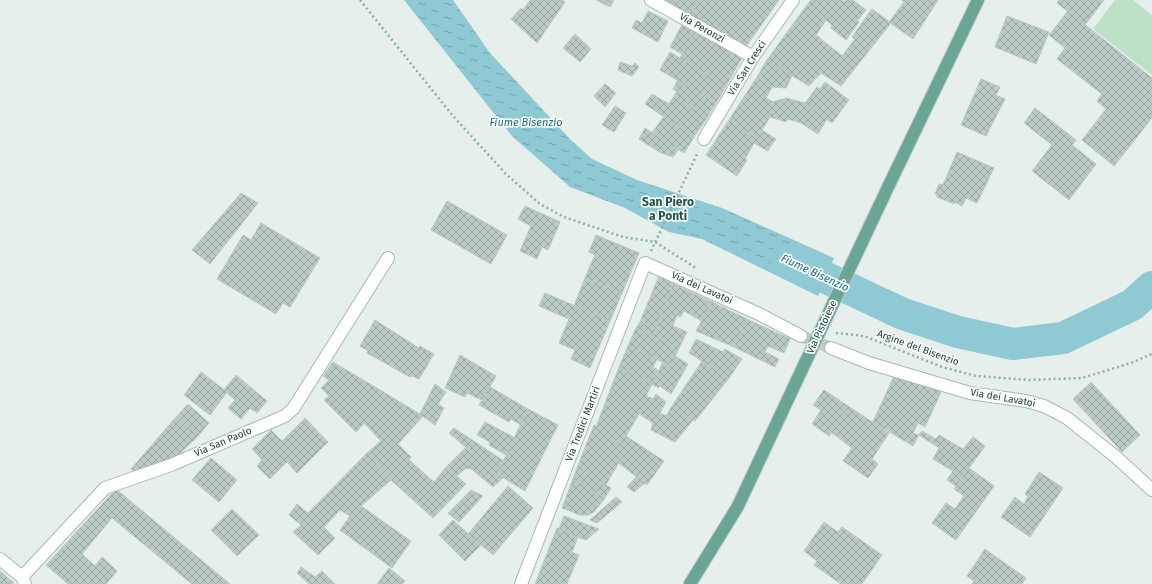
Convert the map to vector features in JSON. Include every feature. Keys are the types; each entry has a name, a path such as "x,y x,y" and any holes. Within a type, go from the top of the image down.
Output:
{"main road":[{"name":"Via Pistoiese","path":"690,584 738,506 819,331 978,0"}],"street":[{"name":"Via Peronzi","path":"651,0 753,57"},
{"name":"Via San Cresci","path":"704,139 753,57 793,0"},
{"name":"Via San Paolo","path":"24,581 105,488 171,465 285,416 293,409 388,258"},
{"name":"Via dei Lavatoi","path":"645,263 760,314 801,336"},
{"name":"Via Tredici Martiri","path":"521,584 645,263"},
{"name":"Via dei Lavatoi","path":"831,348 869,363 970,393 1026,401 1044,406 1067,418 1116,457 1152,490"},
{"path":"0,559 24,581"}],"path":[{"path":"360,0 453,116 506,174 540,204 564,217 623,237 655,242"},
{"path":"651,251 692,166"},
{"name":"Argine del Bisenzio","path":"819,331 864,336 942,367 976,376 1029,380 1082,378 1131,364 1152,354"}],"green space":[{"path":"1115,0 1133,0 1152,15 1152,75 1093,29"}],"water":[{"name":"Fiume Bisenzio","path":"404,0 453,0 490,53 571,140 592,159 637,180 722,208 834,258 818,296 702,239 669,232 625,208 570,187 512,136"}],"building":[{"path":"530,0 562,0 565,2 537,43 511,19 521,8 523,10"},
{"path":"596,0 614,0 610,7"},
{"path":"700,0 690,16 663,1"},
{"path":"700,0 779,0 745,48 690,16"},
{"path":"811,0 842,0 845,2 846,0 853,0 866,10 857,21 859,22 846,40 831,28 832,25 807,5"},
{"path":"902,0 938,0 913,39 889,22 904,2"},
{"path":"1059,0 1104,0 1085,25 1057,3"},
{"path":"807,5 826,20 816,35 856,67 841,86 821,73 809,86 767,60"},
{"path":"872,9 891,23 856,67 842,56 855,39 852,37"},
{"path":"648,11 668,21 658,42 632,28 636,20 642,23"},
{"path":"1068,11 1152,78 1152,118 1114,166 1082,140 1106,109 1097,101 1102,94 1057,59 1065,48 1049,35"},
{"path":"1007,16 1049,32 1036,64 995,47"},
{"path":"683,23 695,30 682,54 670,47"},
{"path":"695,30 743,56 726,86 680,58"},
{"path":"575,34 591,49 580,62 563,48"},
{"path":"670,52 726,86 716,103 660,70"},
{"path":"767,60 792,76 786,88 772,87 757,77"},
{"path":"620,62 632,66 635,63 639,67 632,76 618,70"},
{"path":"757,77 772,87 766,98 773,102 786,98 805,103 827,119 818,134 801,123 788,119 786,122 770,117 762,130 776,139 770,147 729,120"},
{"path":"981,79 1000,87 996,95 1005,99 986,136 961,125"},
{"path":"678,80 716,103 707,118 687,104 690,100 673,89"},
{"path":"825,82 849,100 832,123 805,103 817,87 820,89"},
{"path":"605,84 616,93 605,107 594,96"},
{"path":"677,91 690,100 687,104 707,118 694,137 645,104 652,94 669,104"},
{"path":"615,106 626,113 614,132 602,125"},
{"path":"1035,108 1076,140 1072,145 1096,164 1069,200 1032,171 1052,145 1024,123"},
{"path":"664,116 694,137 684,153 652,133"},
{"path":"729,120 770,147 768,151 754,143 745,159 747,160 737,176 706,155"},
{"path":"645,128 678,150 673,157 659,152 639,139"},
{"path":"957,152 994,168 977,203 966,198 962,206 955,202 954,204 937,197 937,194 935,194 939,184 943,185"},
{"path":"241,193 258,203 210,264 192,250"},
{"path":"447,201 507,235 491,264 431,230"},
{"path":"525,206 560,222 548,250 542,247 537,259 520,251 531,226 518,219"},
{"path":"261,223 320,258 290,307 283,303 276,314 217,279 243,235 251,240"},
{"path":"596,235 639,253 622,293 585,278 595,255 589,252"},
{"path":"659,276 673,284 656,329 640,322"},
{"path":"585,278 622,293 610,321 574,306"},
{"path":"673,284 712,302 702,321 684,311 680,317 677,315 673,326 687,332 679,348 653,336"},
{"path":"545,293 610,321 590,368 571,359 575,350 559,343 569,319 539,306"},
{"path":"712,302 747,319 734,347 696,331"},
{"path":"747,319 790,339 784,353 768,346 765,352 779,359 775,367 734,347"},
{"path":"375,320 419,348 420,346 434,354 419,379 412,376 410,377 367,353 368,351 360,346"},
{"path":"640,322 656,329 653,336 636,328"},
{"path":"636,328 679,348 671,366 628,346"},
{"path":"696,339 723,352 725,349 742,359 729,378 689,353"},
{"path":"628,346 657,359 653,367 659,371 652,384 619,367"},
{"path":"460,355 496,376 482,400 467,393 465,397 445,388"},
{"path":"675,356 688,364 671,394 660,386 658,388 652,384 663,362 671,366"},
{"path":"702,361 729,378 695,421 672,406"},
{"path":"333,362 390,396 356,432 324,400 329,396 321,388 329,380 323,376"},
{"path":"619,367 652,384 646,396 653,399 656,394 666,402 660,413 666,416 672,406 693,420 675,442 651,430 653,423 639,414 626,436 664,461 647,485 619,463 627,448 596,427"},
{"path":"201,372 227,392 210,415 184,395"},
{"path":"895,374 941,392 925,427 918,423 913,433 919,435 913,446 873,422"},
{"path":"236,375 267,401 257,413 250,408 241,419 228,408 235,400 224,390"},
{"path":"1091,382 1140,435 1122,452 1073,399"},
{"path":"435,384 446,392 438,404 444,408 435,425 420,414"},
{"path":"490,387 528,409 521,425 511,419 509,422 479,405"},
{"path":"824,390 848,406 829,436 812,424 821,410 813,405"},
{"path":"390,396 423,416 398,444 411,457 391,480 367,453 381,441 364,423"},
{"path":"188,404 209,423 198,436 176,417"},
{"path":"848,406 889,433 872,459 878,464 868,478 843,461 852,448 831,432"},
{"path":"528,409 558,425 525,491 497,474"},
{"path":"176,417 198,436 175,458 139,474 131,469"},
{"path":"305,418 328,442 297,473 287,462 270,479 257,466 262,460 252,449 271,430 282,441"},
{"path":"485,422 515,438 506,455 489,445 490,442 477,435"},
{"path":"594,425 627,448 606,485 577,468"},
{"path":"454,428 504,461 497,474 449,433"},
{"path":"922,431 936,439 939,435 963,449 973,437 985,446 956,486 947,480 953,471 933,459 939,448 919,435"},
{"path":"466,447 497,474 504,477 493,487 470,468 465,469 457,476 446,467"},
{"path":"367,453 391,480 361,506 411,541 392,568 340,530 350,516 340,510 324,527 335,538 318,555 293,532 301,525 289,515 297,504 308,513"},
{"path":"211,458 237,480 219,502 192,480"},
{"path":"409,460 434,482 446,467 466,484 433,518 391,480"},
{"path":"577,468 611,488 605,498 573,479"},
{"path":"969,468 994,486 956,540 932,523 946,503 955,509 964,496 954,489"},
{"path":"1039,472 1063,488 1030,537 1001,517 1015,497 1024,504 1028,497 1025,494"},
{"path":"637,476 645,483 634,492 627,487"},
{"path":"573,479 605,498 594,512 588,515 580,515 562,508"},
{"path":"508,486 533,508 493,555 468,534"},
{"path":"116,489 230,584 192,584 112,518 82,554 95,566 102,557 117,571 106,584 68,584 46,565"},
{"path":"471,490 483,496 459,522 448,513"},
{"path":"616,497 622,502 597,523 590,520"},
{"path":"232,509 259,535 237,556 211,530"},
{"path":"564,516 599,529 586,540 559,529"},
{"path":"453,520 481,545 465,561 439,535"},
{"path":"824,522 838,532 842,527 882,555 862,584 841,584 814,565 817,561 804,551"},
{"path":"557,528 578,537 572,552 579,555 567,584 535,584"},
{"path":"985,549 1026,578 1022,584 972,584 974,581 967,576"},
{"path":"301,567 315,577 322,571 335,584 309,584 297,573"},
{"path":"389,568 405,581 402,584 377,584"},
{"path":"0,571 14,583 0,584"}],"waterway":[{"name":"Fiume Bisenzio","path":"786,259 903,314 958,332 1013,344 1063,338 1132,305 1152,287"}],"tunnel":[{"path":"801,336 831,348"}],"district":[{"name":"San Piero a Ponti","path":"668,209"}]}
